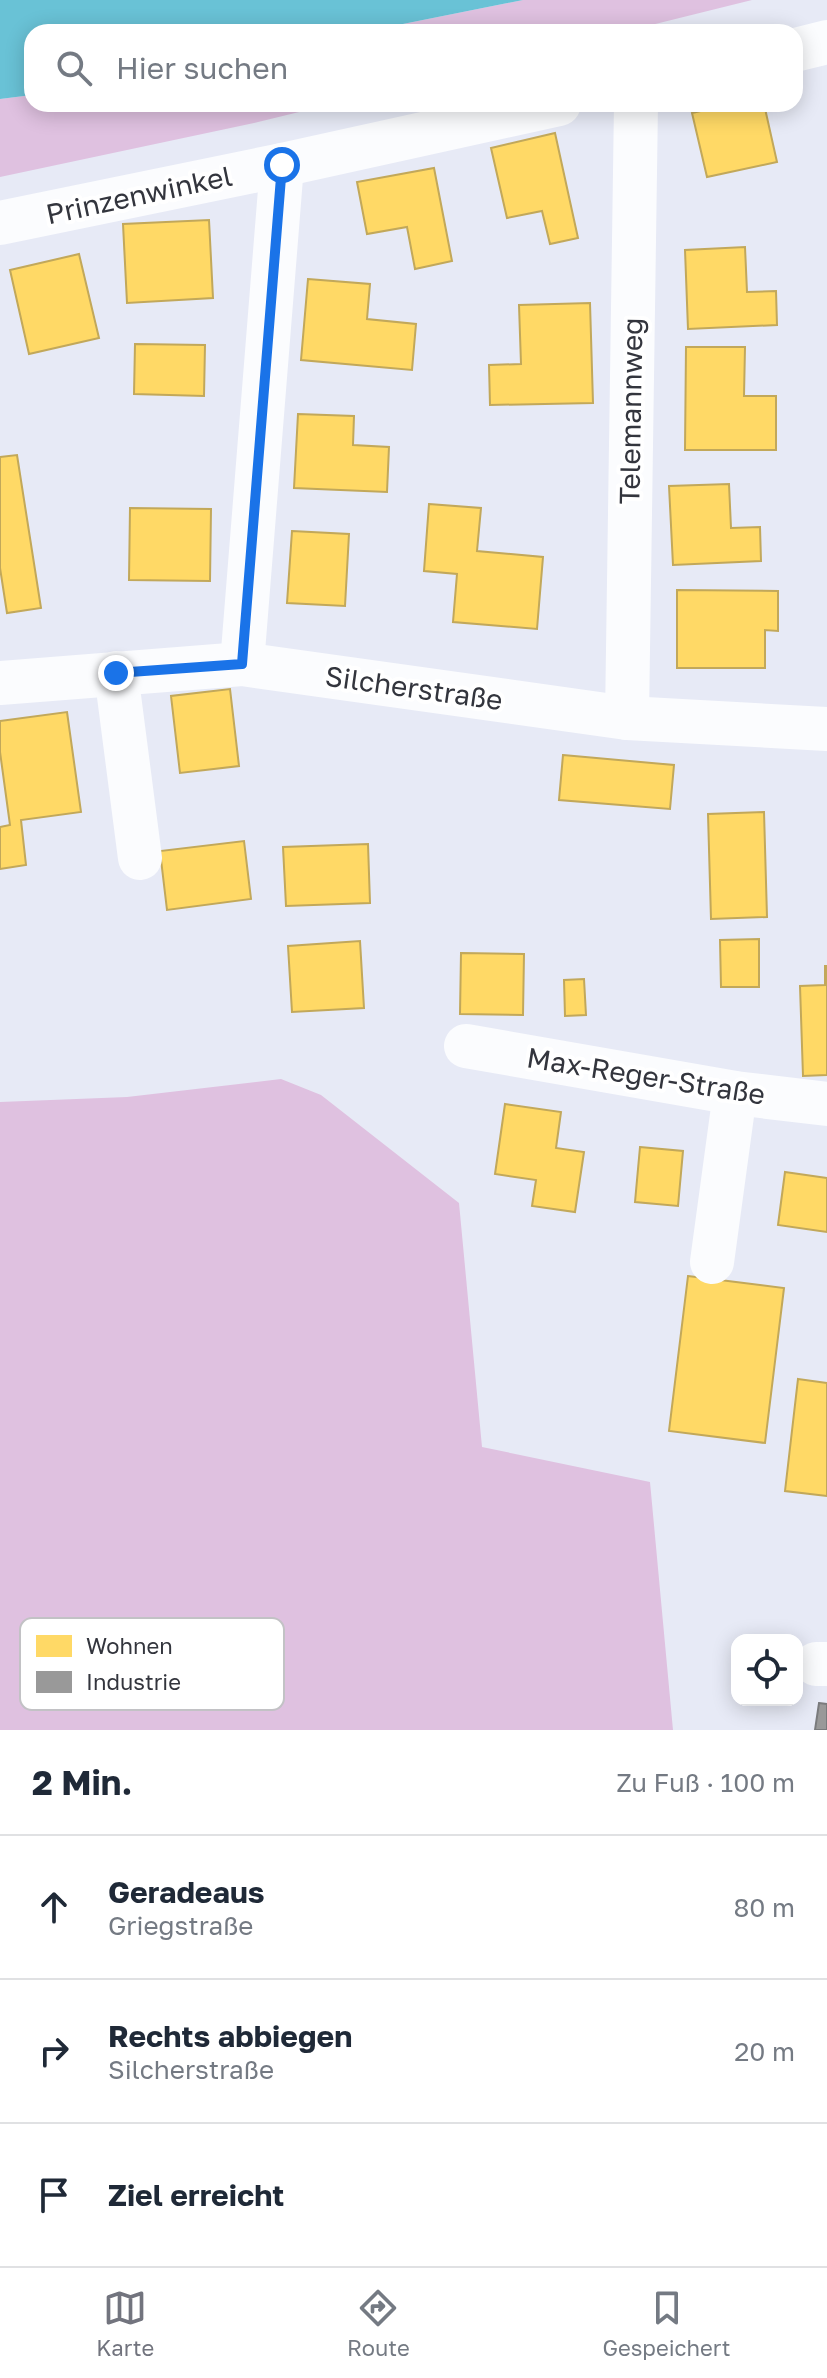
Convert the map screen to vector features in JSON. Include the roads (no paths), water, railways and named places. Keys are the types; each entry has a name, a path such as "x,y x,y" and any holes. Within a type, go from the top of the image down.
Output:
{"street":[{"path":"803,48 827,42"},
{"name":"Prinzenwinkel","path":"0,223 523,112"},
{"name":"Telemannweg","path":"627,718 636,112"},
{"path":"242,664 282,165"},
{"name":"Silcherstraße","path":"0,683 242,664 627,718 827,729"},
{"path":"116,673 140,858"},
{"name":"Max-Reger-Straße","path":"466,1046 735,1093 827,1104"},
{"path":"712,1262 735,1093"}],"water":[{"path":"0,0 523,0 403,24 24,24 24,96 0,99"}]}
